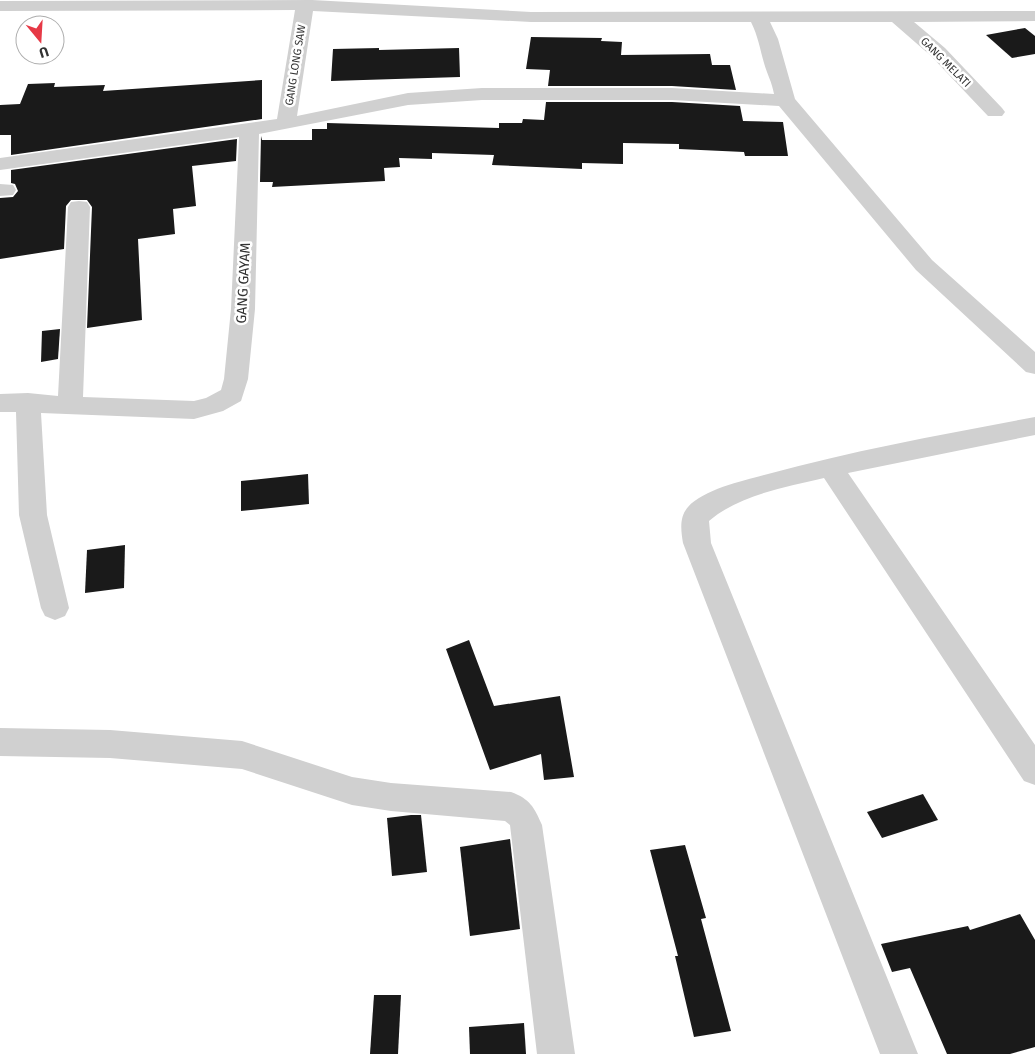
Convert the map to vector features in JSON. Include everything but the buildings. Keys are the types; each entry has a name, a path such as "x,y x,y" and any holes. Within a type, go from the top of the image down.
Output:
{"street":[{"path":"0,6 305,5 532,16 1035,16"},
{"name":"GANG LONG SAW","path":"286,124 305,5"},
{"name":"GANG MELATI","path":"895,15 938,52 995,112"},
{"path":"758,17 769,39 774,64 782,82 785,100 924,265 1035,366"},
{"path":"0,164 249,130 408,100 482,94 672,94 785,100"},
{"name":"GANG GAYAM","path":"70,405 194,410 214,406 232,395 236,378 243,309 249,130"},
{"path":"0,403 28,402 70,405 78,207"},
{"path":"28,402 33,515 54,608"},
{"path":"899,1054 697,543 693,528 698,514 709,504 729,495 830,466 1035,426"},
{"path":"830,466 1035,771"},
{"path":"0,742 110,744 242,755 352,791 391,797 511,808 520,814 526,825 556,1054"}]}
